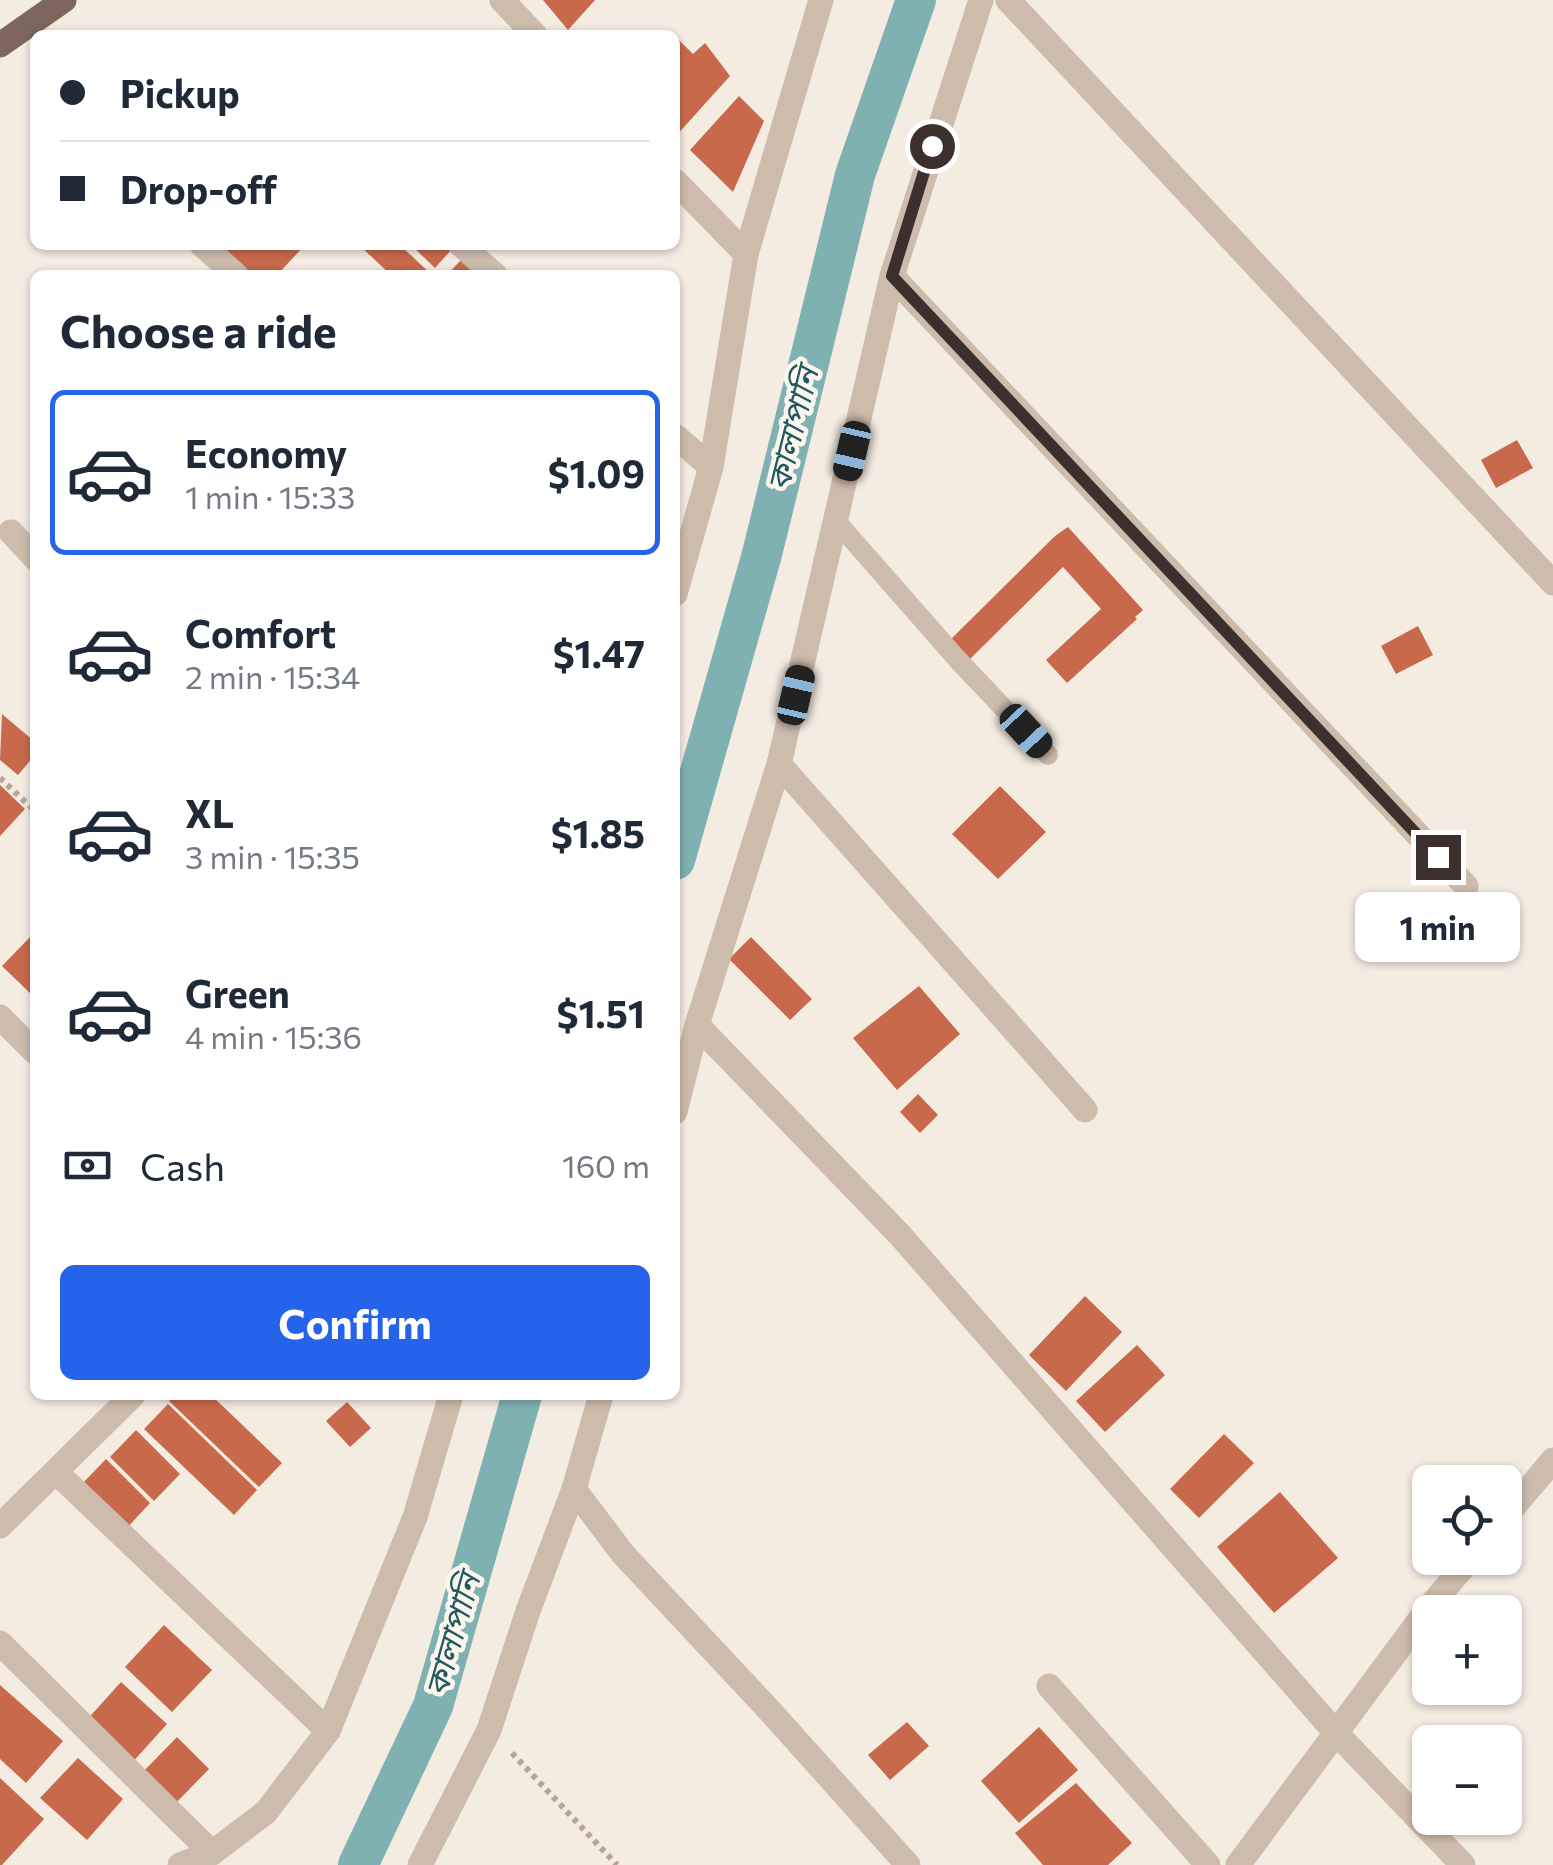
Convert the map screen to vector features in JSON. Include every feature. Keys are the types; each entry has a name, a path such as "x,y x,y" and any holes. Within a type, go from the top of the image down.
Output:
{"main road":[{"path":"0,45 64,0"}],"street":[{"path":"502,0 530,30"},
{"path":"680,576 710,467 746,254 821,0"},
{"path":"680,1092 779,764 892,276 981,0"},
{"path":"1008,0 1550,572"},
{"path":"680,186 746,254"},
{"path":"208,250 230,270"},
{"path":"467,250 489,270"},
{"path":"892,276 1466,886"},
{"path":"680,440 710,467"},
{"path":"10,532 30,553"},
{"path":"779,764 1085,1110"},
{"path":"0,1017 30,1047"},
{"path":"697,1026 898,1234 1336,1733 1462,1865"},
{"path":"0,1526 128,1400"},
{"path":"180,1865 212,1852 266,1812 328,1731 415,1518 450,1400"},
{"path":"420,1865 489,1730 574,1490 599,1400"},
{"path":"1522,1497 1553,1460"},
{"path":"57,1473 328,1731"},
{"path":"574,1490 623,1554 908,1865"},
{"path":"1238,1865 1456,1575"},
{"path":"0,1643 212,1852"},
{"path":"1049,1686 1208,1865"}],"lane":[{"path":"836,521 1048,755"}],"path":[{"path":"0,778 30,807"},
{"path":"489,1730 617,1865"}],"building":[{"path":"543,0 595,0 568,30"},
{"path":"680,41 693,54 705,43 730,76 680,131"},
{"path":"739,96 764,121 733,192 690,150"},
{"path":"224,250 300,250 282,270 246,270"},
{"path":"364,250 405,250 427,270 386,270"},
{"path":"416,250 451,250 435,268"},
{"path":"461,260 472,270 452,270"},
{"path":"1517,440 1533,468 1496,488 1481,460"},
{"path":"1068,527 1143,610 1137,619 1067,683 1046,660 1101,609 1063,567 969,660 949,641"},
{"path":"1418,626 1433,655 1396,674 1381,646"},
{"path":"2,714 30,738 30,761 18,775 0,760"},
{"path":"0,785 25,809 0,836"},
{"path":"1000,786 1046,832 998,879 952,834"},
{"path":"30,937 30,993 2,966"},
{"path":"751,937 812,999 790,1020 729,959"},
{"path":"919,986 960,1034 897,1090 853,1038"},
{"path":"918,1094 938,1115 920,1133 900,1112"},
{"path":"1085,1296 1122,1332 1066,1391 1029,1355"},
{"path":"1137,1345 1165,1375 1105,1432 1076,1401"},
{"path":"216,1400 282,1463 259,1487 169,1401"},
{"path":"347,1402 371,1428 350,1447 326,1421"},
{"path":"168,1404 257,1490 234,1515 144,1429"},
{"path":"136,1430 180,1474 154,1501 110,1457"},
{"path":"1224,1434 1254,1463 1199,1518 1170,1489"},
{"path":"106,1459 150,1503 125,1530 80,1486"},
{"path":"1280,1492 1338,1558 1274,1613 1217,1547"},
{"path":"164,1625 212,1670 172,1712 125,1667"},
{"path":"121,1682 167,1724 130,1765 84,1723"},
{"path":"0,1685 63,1741 26,1783 0,1759"},
{"path":"907,1722 929,1746 890,1780 868,1755"},
{"path":"1039,1727 1078,1770 1019,1823 981,1781"},
{"path":"177,1737 209,1769 173,1806 140,1775"},
{"path":"78,1758 123,1799 87,1840 40,1798"},
{"path":"0,1778 44,1819 2,1865 0,1865"},
{"path":"1076,1783 1132,1843 1108,1865 1043,1865 1015,1833"}],"waterway":[{"name":"কালাপানি","path":"680,842 762,554 855,175 916,0"},
{"name":"কালাপানি","path":"358,1865 433,1706 521,1400"}],"route":[{"path":"932,146 892,276 1438,857"}]}
